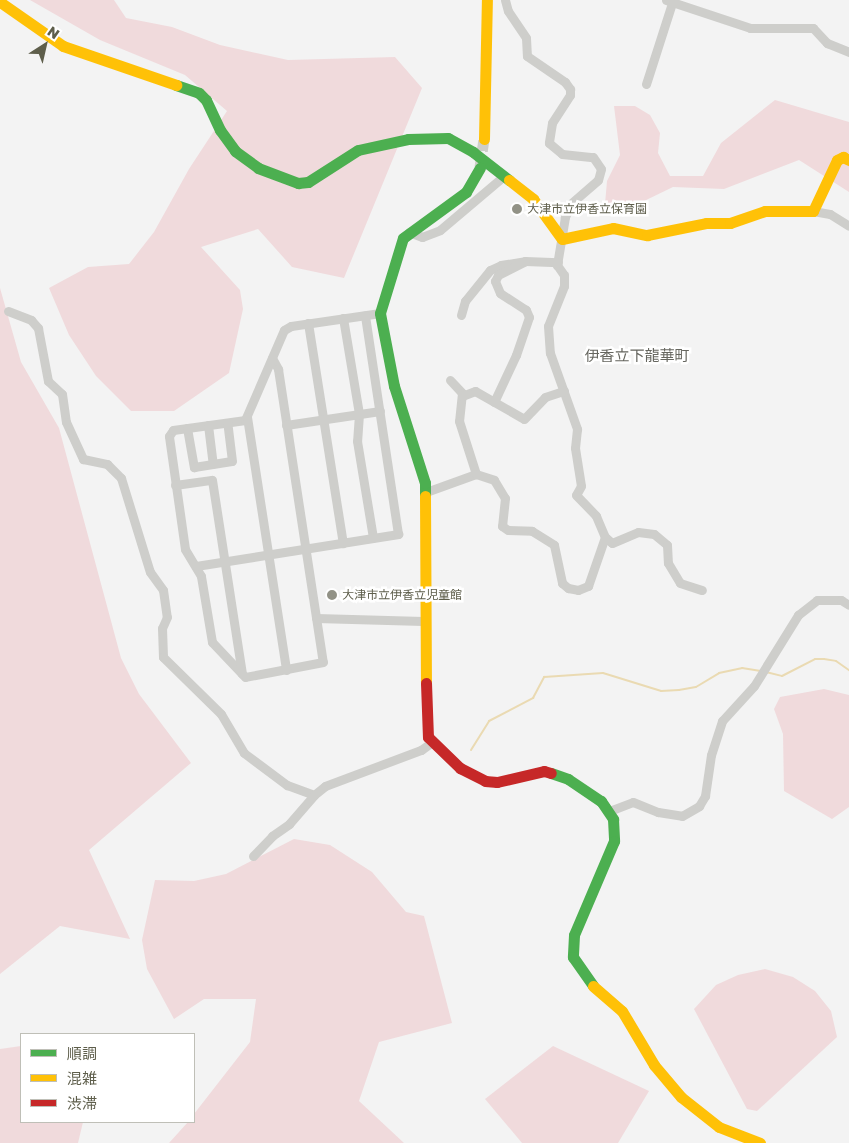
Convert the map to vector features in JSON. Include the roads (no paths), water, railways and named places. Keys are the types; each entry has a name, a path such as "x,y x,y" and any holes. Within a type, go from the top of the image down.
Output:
{"street":[{"path":"484,139 487,0"},
{"path":"505,0 508,11 526,38 527,56 566,82 570,89 552,123 548,143 562,154 593,157 601,169 598,180 569,207 558,262 564,286 548,334 550,354 576,428 575,448 581,486 576,495 596,516 605,537 612,543 638,532 654,534 666,545 668,563 680,583 702,590"},
{"path":"646,84 671,1 750,28 813,28 828,43 849,52"},
{"path":"0,2 63,46 199,93 206,100 220,130 235,151 258,168 283,179 308,182 335,162 358,150 408,139 434,137 460,143 533,199 557,236 562,239 600,229 613,228 647,235 706,223 730,223 766,211 813,210 830,214 849,226"},
{"path":"813,210 836,160 843,157 849,160"},
{"path":"480,168 466,192 409,232 399,246 380,313 394,386 426,492 424,621 426,728 432,742 460,768 485,781 497,782 544,771 568,778 601,801 613,819 614,841 574,935 573,957 578,968 589,983 622,1011 654,1065 681,1097 719,1127 760,1143"},
{"path":"409,232 422,237 435,233 504,176"},
{"path":"462,315 465,301 490,270 501,265 525,261 558,262"},
{"path":"494,402 516,355 529,317 526,310 500,292 495,282 498,275 525,261"},
{"path":"8,311 31,320 38,328 48,381 62,394 66,422 83,459 107,464 121,478 150,572 163,590 167,617 162,628 163,657 221,714 244,753 287,785 314,796"},
{"path":"286,670 247,417 284,330 308,323 380,313"},
{"path":"196,566 398,534 365,315"},
{"path":"343,318 359,414 356,441 373,538"},
{"path":"308,323 343,543"},
{"path":"242,674 286,670 322,662 278,369 272,358"},
{"path":"450,380 462,396 459,421 476,474"},
{"path":"462,396 475,391 524,418 545,397 564,391"},
{"path":"286,425 380,411"},
{"path":"242,674 212,642 201,576 185,549 169,436 173,430 227,423 247,417"},
{"path":"187,428 194,467 232,461 227,423"},
{"path":"208,425 213,464"},
{"path":"426,492 476,474 494,480 502,488 505,498 502,526 508,530 532,531 554,545 562,583 568,588 578,590 588,586 605,537"},
{"path":"175,485 212,480 242,674"},
{"path":"612,810 633,802 658,812 682,816 699,806 705,796 711,755 722,721 754,686 798,615 817,600 840,600 849,605"},
{"path":"316,618 424,621"},
{"path":"253,856 272,836 289,824 325,786 421,750 432,742"}],"waterway":[{"path":"766,672 782,676 815,659 836,661 849,670"},
{"path":"471,750 489,721 533,698 544,677 603,673 661,691 696,687 719,673 742,668 761,671"}],"tunnel":[{"path":"480,167 484,139"}],"place":[{"name":"大津市立伊香立保育園","path":"517,209"},
{"name":"大津市立伊香立児童館","path":"332,595"}],"district":[{"name":"伊香立下龍華町","path":"637,356"}]}
